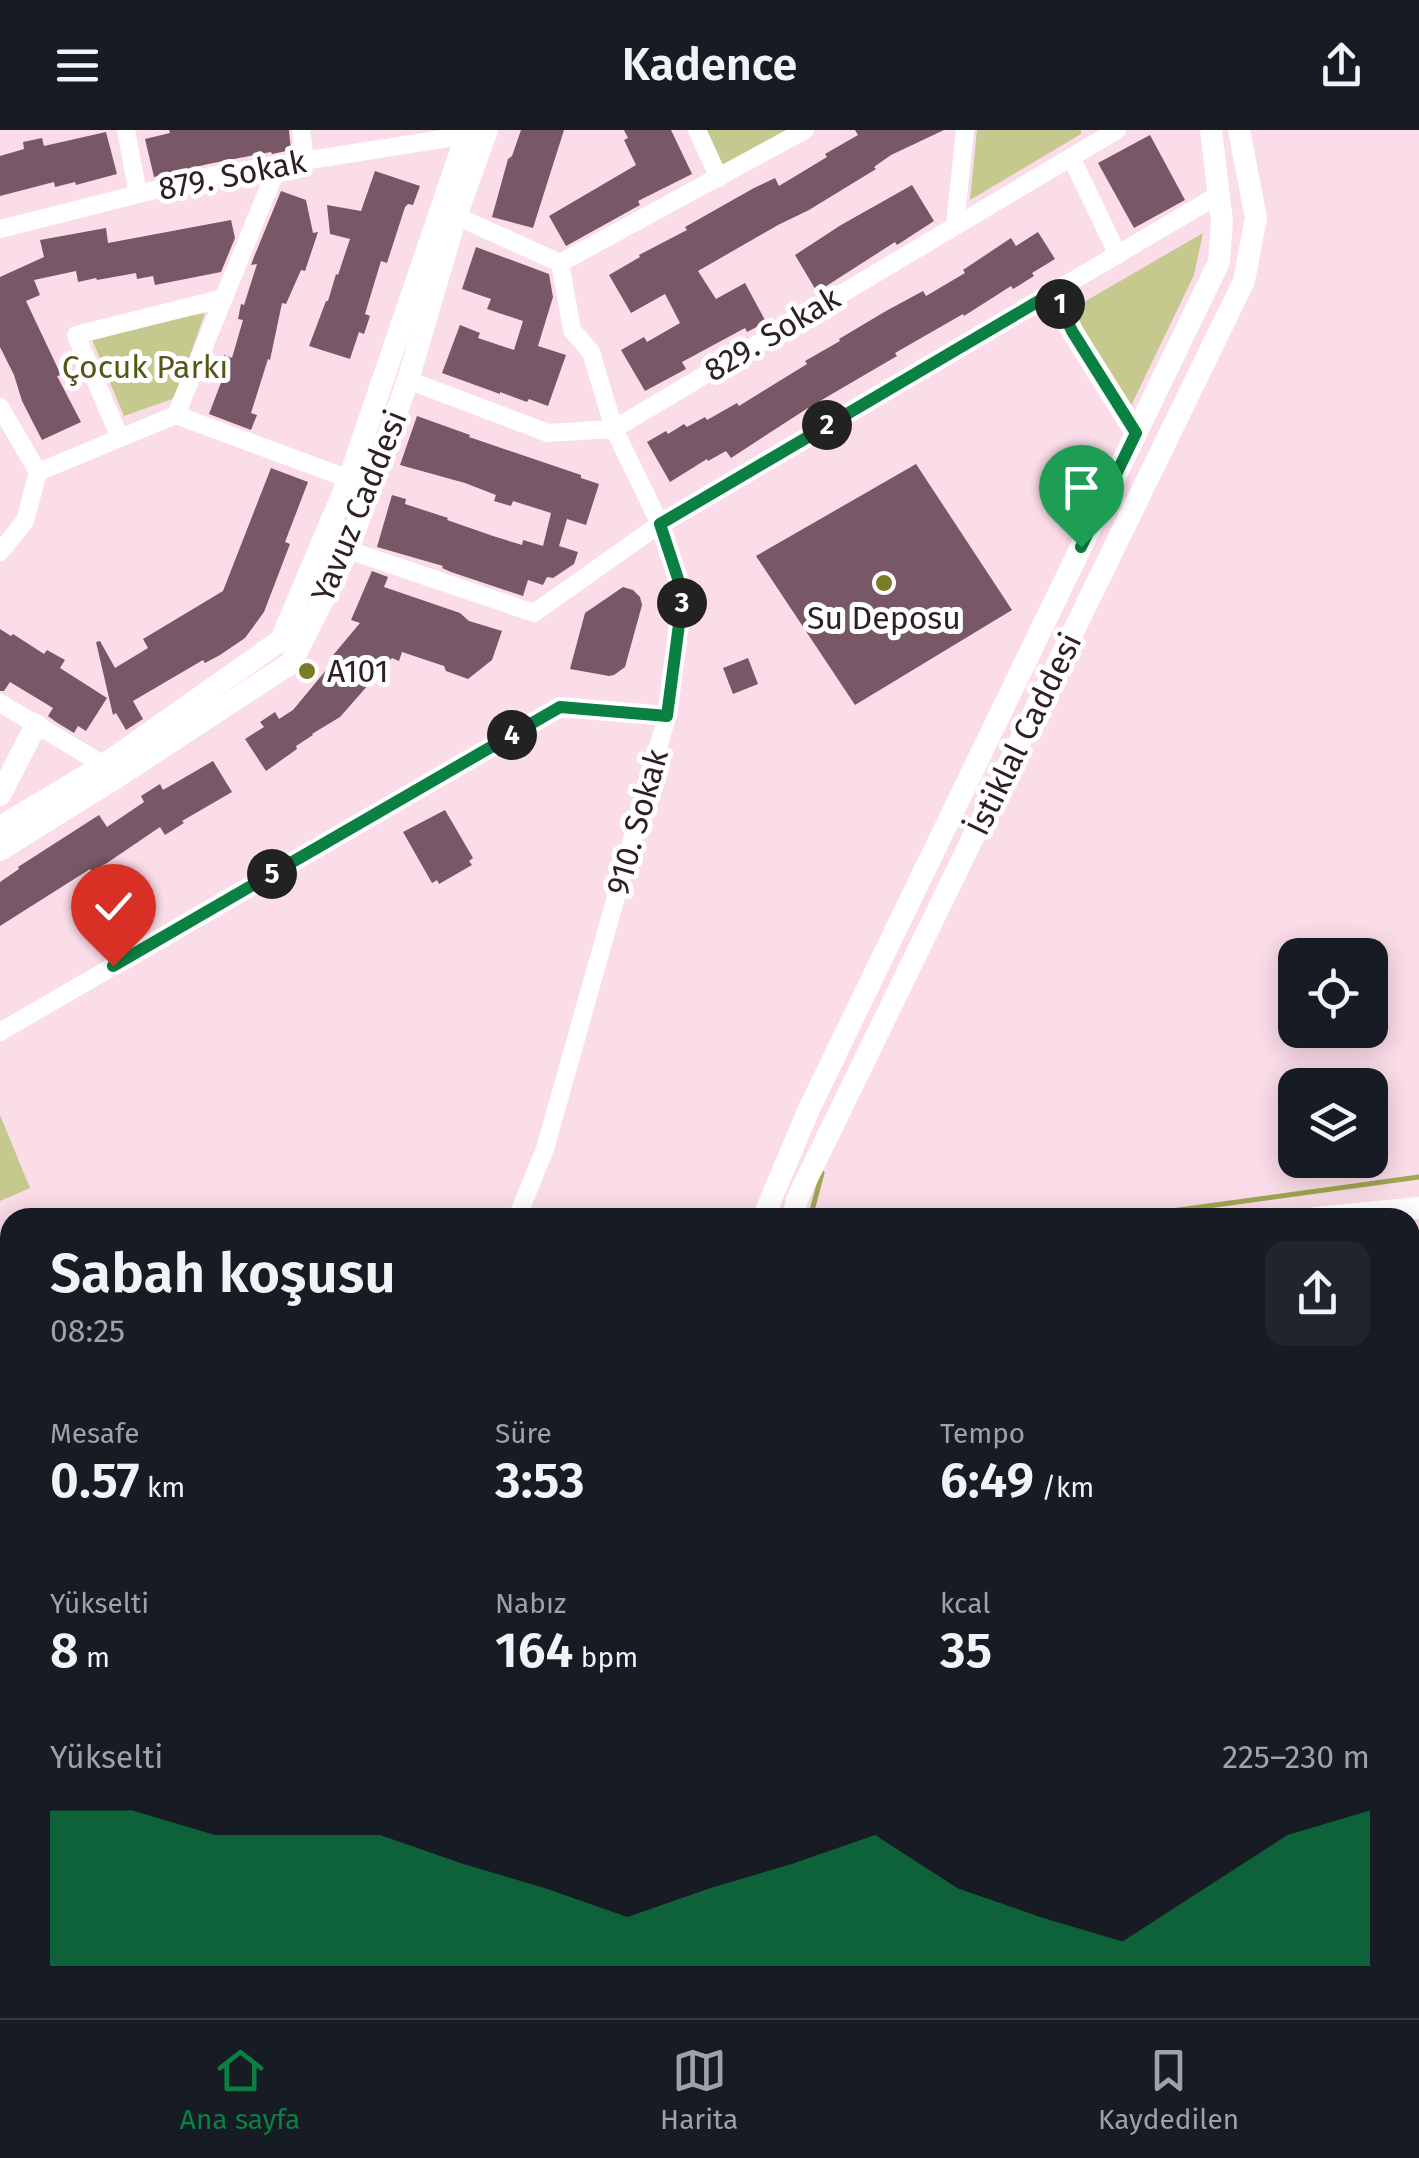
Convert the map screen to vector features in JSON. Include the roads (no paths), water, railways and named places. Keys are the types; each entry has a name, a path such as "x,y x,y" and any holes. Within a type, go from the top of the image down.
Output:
{"main road":[{"name":"İstiklal Caddesi","path":"768,1208 809,1110 1219,262 1222,222 1211,130"},
{"name":"İstiklal Caddesi","path":"795,1208 1244,281 1256,218 1239,130"},
{"name":"Yavuz Caddesi","path":"0,826 109,772 290,663 348,550 408,380 456,216 474,132"},
{"name":"Yavuz Caddesi","path":"0,850 281,640 349,479 474,132"},
{"path":"1054,292 1072,331 1136,433"},
{"path":"0,795 36,724"}],"street":[{"path":"126,130 138,194"},
{"path":"300,130 305,160"},
{"path":"697,130 719,178"},
{"path":"456,216 560,263 805,130"},
{"path":"955,226 965,130"},
{"name":"829. Sokak","path":"408,380 548,433 614,429 1117,130"},
{"name":"879. Sokak","path":"0,229 210,176 474,132"},
{"path":"1071,157 1118,254"},
{"path":"176,415 278,165"},
{"path":"348,550 534,612 660,524 1220,194"},
{"name":"910. Sokak","path":"521,1208 545,1149 667,716 683,594 660,524 614,429 590,352 572,330 560,263"},
{"path":"120,438 76,335 224,298"},
{"path":"0,407 38,472 25,521 0,552"},
{"path":"38,472 176,415 349,479"},
{"path":"0,703 109,772"},
{"path":"0,1032 560,707 667,716"}],"waterway":[{"path":"813,1208 822,1173"},
{"path":"1193,1208 1419,1177"}],"place":[{"name":"Su Deposu","path":"884,583"},
{"name":"A101","path":"307,671"}],"park label":[{"name":"Çocuk Parkı","path":"145,367"}]}
